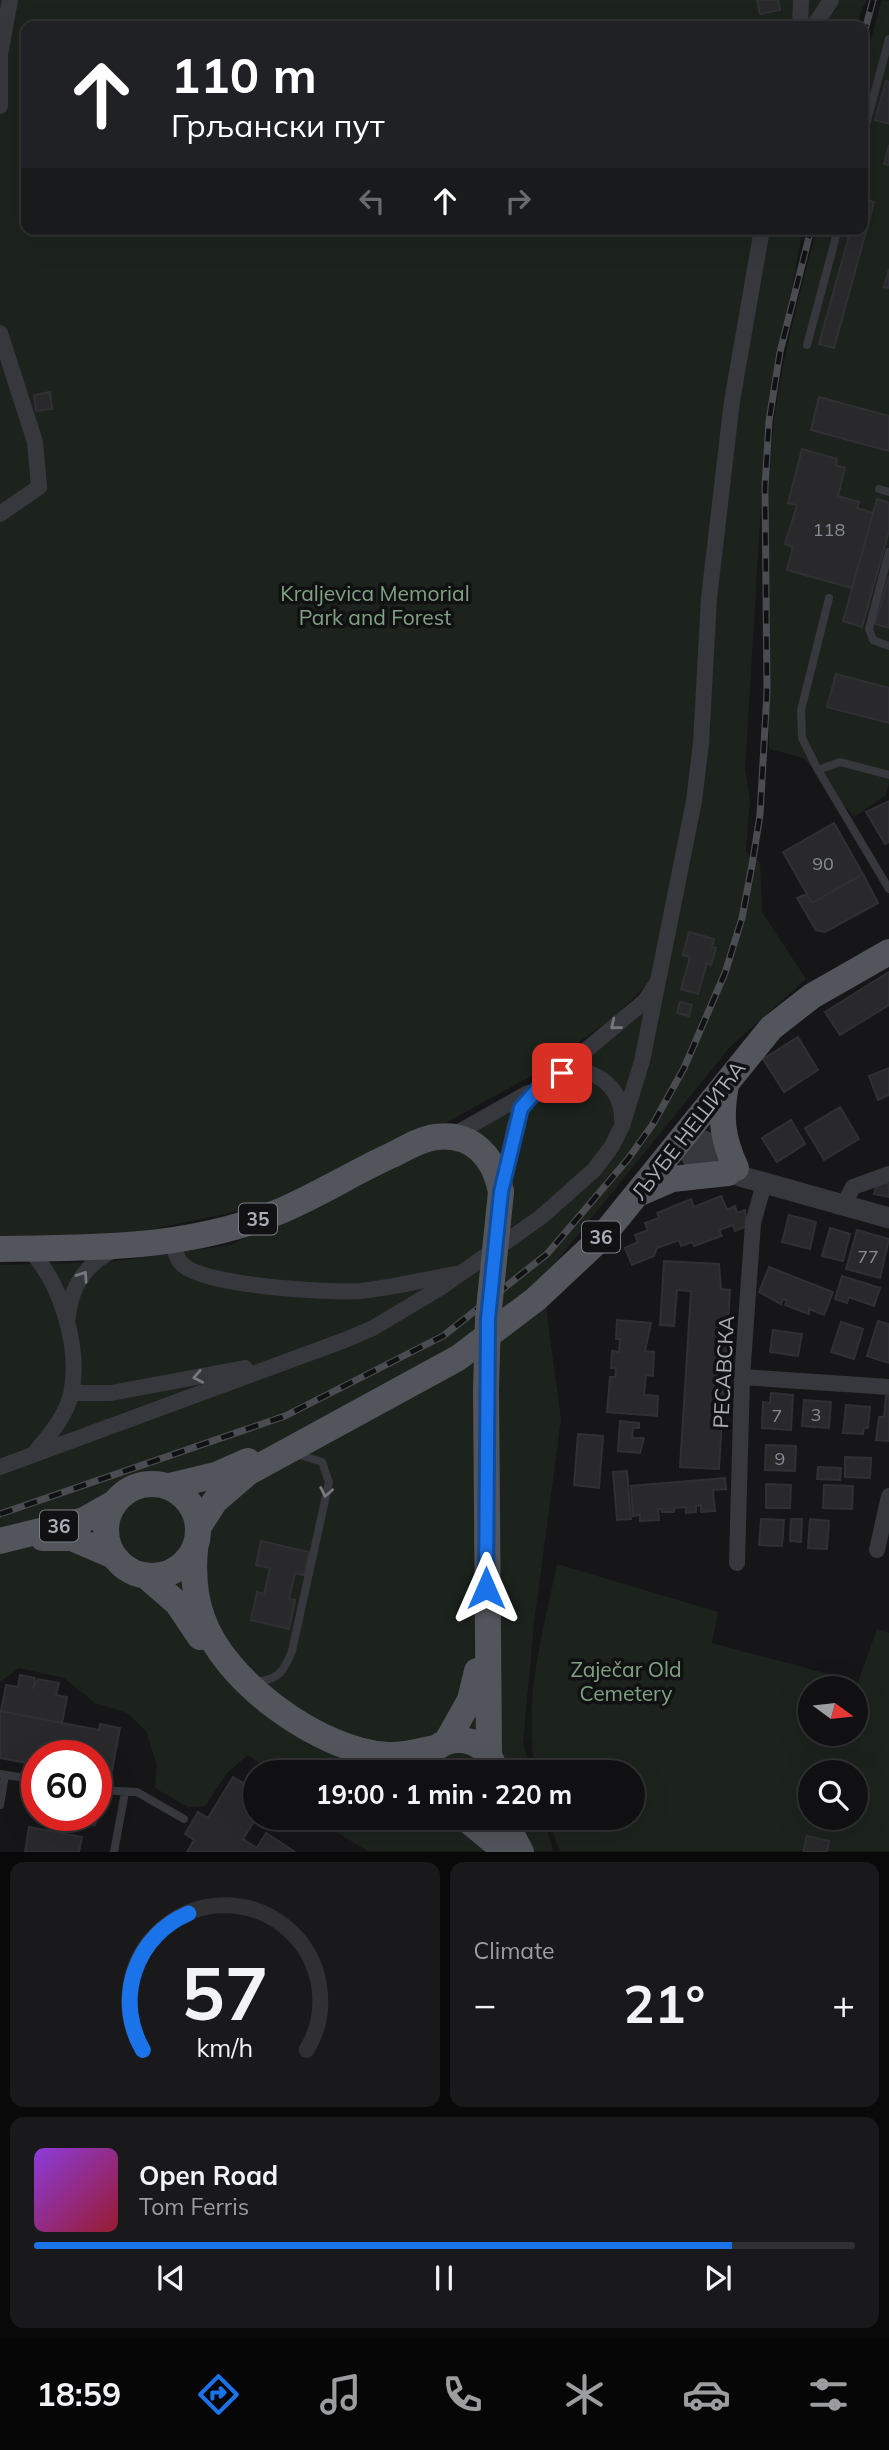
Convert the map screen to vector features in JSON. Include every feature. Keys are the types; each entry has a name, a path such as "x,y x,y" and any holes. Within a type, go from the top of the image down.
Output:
{"main road":[{"name":"ЉУБЕ НЕШИЋА","path":"359,1412 458,1358 522,1311 587,1252 637,1194 757,1043 784,1017 812,996 889,952"},
{"path":"637,1194 672,1179 743,1175 722,1135 721,1120 726,1081"},
{"path":"450,1137 469,1142 484,1152 495,1167 501,1192 488,1319 486,1390 486,1621 492,1760"},
{"name":"35","path":"0,1249 120,1246 215,1232 264,1217 423,1140 450,1137"},
{"name":"36","path":"146,1576 173,1571 184,1564 226,1489 249,1472 359,1412"},
{"name":"36","path":"0,1544 84,1520 137,1486 153,1483 170,1486 216,1475 359,1412"},
{"path":"170,1486 188,1500 197,1537 194,1584 202,1619 223,1653 247,1682 286,1714 314,1732 348,1746 389,1755 470,1740 488,1760"},
{"name":"36","path":"114,1503 107,1520 106,1533 114,1556"},
{"path":"0,1544 63,1537 114,1556 126,1568 146,1576 177,1603 219,1664 268,1715 320,1747 354,1760"},
{"path":"426,1760 441,1744 470,1700 486,1621"},
{"path":"479,1830 506,1852"},
{"path":"509,1830 521,1852"}],"street":[{"path":"0,106 0,54 10,0"},
{"path":"800,21 801,0"},
{"path":"817,21 831,0"},
{"path":"0,1467 373,1328 464,1272 541,1217 582,1182 606,1156 622,1126 638,1077 661,976 694,801 701,743 709,598 732,401 761,235"},
{"path":"0,333 35,442 40,487 0,514"},
{"path":"501,1192 517,1115 526,1100 544,1082 645,1001 661,976"},
{"path":"450,1137 544,1082 569,1071 598,1076 612,1087 619,1099 622,1126"},
{"path":"682,1138 707,1142 743,1175 843,1206 889,1217"},
{"path":"843,1206 853,1187 889,1174"},
{"name":"РЕСАВСКА","path":"737,1563 742,1377 753,1223 743,1175"},
{"path":"172,1240 178,1259 190,1270 231,1281 296,1290 377,1289 464,1272"},
{"path":"34,1454 58,1422 72,1393 68,1322 71,1297 81,1276 95,1261 120,1246"},
{"path":"28,1249 51,1273 68,1322"},
{"path":"72,1393 111,1393 289,1360"},
{"path":"742,1377 889,1387"},
{"path":"877,1550 889,1496"}],"lane":[{"path":"868,117 889,39"},
{"path":"807,345 836,235"},
{"path":"879,489 889,492"},
{"path":"889,552 869,629 873,640 889,646"},
{"path":"830,598 801,710 802,738 818,770 889,889"},
{"path":"818,770 840,762 889,775"},
{"path":"247,1682 274,1679 286,1666 292,1651 329,1482 322,1462 287,1452"},
{"path":"0,1805 2,1774 21,1777"},
{"path":"112,1792 137,1792 184,1819"},
{"path":"114,1852 125,1793"}],"green space":[{"name":"Kraljevica Memorial Park and Forest","path":"0,0 866,0 858,21 21,21 21,235 802,235 766,424 745,769 750,801 746,852 760,862 762,912 806,979 730,1047 542,1279 561,1419 534,1623 523,1742 528,1760 255,1760 248,1755 227,1773 205,1806 188,1807 155,1788 157,1765 146,1731 127,1713 95,1703 64,1678 19,1668 0,1682 0,1265 110,1262 231,1245 590,1056 651,980 614,1017 533,1075 447,1122 254,1208 128,1234 0,1236"},
{"path":"882,0 889,1 889,783 886,795 854,817 804,758 769,749 768,502 774,422 782,374 815,235 868,235 868,50"},
{"name":"Zaječar Old Cemetery","path":"557,1564 718,1612 712,1643 836,1676 798,1676 798,1746 868,1746 868,1676 860,1676 877,1629 889,1633 889,1851 560,1851 552,1830 645,1830 645,1760 534,1760 531,1720 541,1642"},
{"path":"333,1830 547,1830 553,1851 368,1851"}],"building":[{"path":"757,0 778,0 780,10 760,14"},
{"path":"886,81 889,82 889,124 875,120"},
{"path":"889,145 889,165 884,164"},
{"path":"868,200 874,202 868,224"},
{"path":"849,235 865,235 834,348 819,344"},
{"path":"889,269 889,288 884,287"},
{"path":"50,392 52,409 36,411 34,395"},
{"path":"819,397 889,416 889,451 811,430"},
{"path":"802,449 837,459 836,465 845,468 838,496 859,502 857,508 873,513 852,588 787,570 793,547 785,544 797,505 788,503"},
{"path":"877,499 889,503 889,531 862,627 843,621"},
{"path":"889,576 889,628 875,624"},
{"path":"836,674 889,688 889,723 827,707"},
{"path":"889,801 889,842 885,844 866,812"},
{"path":"834,823 863,874 812,903 783,852"},
{"path":"863,874 878,903 825,932 816,930 797,898 806,894 812,903"},
{"path":"689,932 714,939 712,947 716,948 711,965 707,963 698,994 681,989 690,957 683,955"},
{"path":"889,972 889,1005 840,1035 825,1012"},
{"path":"680,1002 692,1005 689,1016 677,1013"},
{"path":"798,1037 818,1070 784,1092 763,1059"},
{"path":"889,1068 889,1095 878,1100 869,1076"},
{"path":"840,1107 859,1139 824,1160 805,1128"},
{"path":"791,1120 805,1144 777,1162 762,1138"},
{"path":"877,1182 889,1184 889,1197 874,1194"},
{"path":"721,1196 727,1210 735,1206 737,1213 745,1210 747,1226 735,1231 733,1225 719,1230 722,1236 694,1246 692,1242 681,1246 679,1240 657,1248 654,1256 632,1265 625,1248 638,1242 635,1235 648,1230 645,1223 659,1218 657,1213 691,1199 694,1207"},
{"path":"789,1215 816,1222 810,1249 782,1242"},
{"path":"830,1228 850,1234 843,1261 822,1256"},
{"path":"857,1230 889,1239 880,1278 846,1269"},
{"path":"664,1261 719,1264 721,1289 730,1290 719,1469 680,1467 691,1291 677,1290 674,1326 660,1325"},
{"path":"769,1267 833,1292 824,1315 809,1309 809,1314 785,1305 787,1301 783,1299 781,1304 759,1292"},
{"path":"842,1276 880,1288 874,1306 849,1297 847,1303 835,1299"},
{"path":"617,1320 651,1323 645,1351 654,1352 653,1376 646,1375 644,1395 658,1396 657,1416 607,1412 610,1377 615,1377 616,1368 611,1368 612,1351 619,1352 620,1339 616,1339"},
{"path":"878,1321 889,1324 889,1363 867,1356"},
{"path":"841,1322 863,1329 854,1359 831,1352"},
{"path":"773,1330 802,1334 798,1356 770,1352"},
{"path":"771,1393 793,1395 791,1430 762,1428 763,1402 770,1403"},
{"path":"886,1396 889,1396 889,1441 876,1440 879,1417 884,1417"},
{"path":"804,1400 831,1402 829,1428 802,1426"},
{"path":"846,1405 870,1407 868,1428 864,1428 863,1434 843,1433"},
{"path":"620,1421 639,1423 639,1428 633,1428 632,1438 644,1438 640,1453 618,1451"},
{"path":"578,1434 603,1436 599,1488 574,1485"},
{"path":"766,1445 796,1446 795,1471 765,1470"},
{"path":"845,1457 871,1458 870,1478 845,1477"},
{"path":"818,1467 841,1468 840,1480 817,1479"},
{"path":"627,1471 631,1519 617,1520 613,1472"},
{"path":"725,1478 726,1489 713,1490 715,1511 701,1512 701,1505 696,1506 696,1512 686,1513 686,1507 674,1508 674,1512 662,1512 662,1509 658,1509 659,1520 640,1521 640,1515 633,1516 631,1486"},
{"path":"766,1484 791,1485 790,1508 766,1508"},
{"path":"824,1485 853,1486 852,1509 823,1508"},
{"path":"761,1519 784,1520 782,1546 759,1545"},
{"path":"791,1519 802,1519 801,1542 790,1541"},
{"path":"810,1519 829,1521 827,1549 808,1548"},
{"path":"261,1541 309,1552 304,1575 295,1573 289,1599 295,1600 289,1629 251,1620 257,1592 264,1594 270,1568 256,1565"},
{"path":"20,1675 35,1678 33,1689 38,1679 59,1683 56,1695 67,1697 62,1723 1,1711 6,1685 18,1687"},
{"path":"0,1711 99,1730 100,1724 120,1728 112,1770 112,1740 21,1740 21,1762 0,1758"},
{"path":"233,1777 243,1783 243,1830 249,1830 243,1839 257,1848 266,1833 295,1852 187,1852 194,1840 185,1834 198,1812 208,1818"},
{"path":"28,1831 50,1831 82,1837 79,1852 25,1852"},
{"path":"807,1836 829,1841 827,1852 803,1852"}],"railway":[{"path":"867,21 873,0"},
{"path":"0,1514 285,1416 443,1336 547,1254 628,1159 653,1124 684,1068 725,973 742,918 752,865 760,815 767,692 765,488 769,421 780,352 809,235"}],"route":[{"path":"486,1588 488,1319 501,1192 517,1115 532,1093 544,1082 562,1073"}]}
